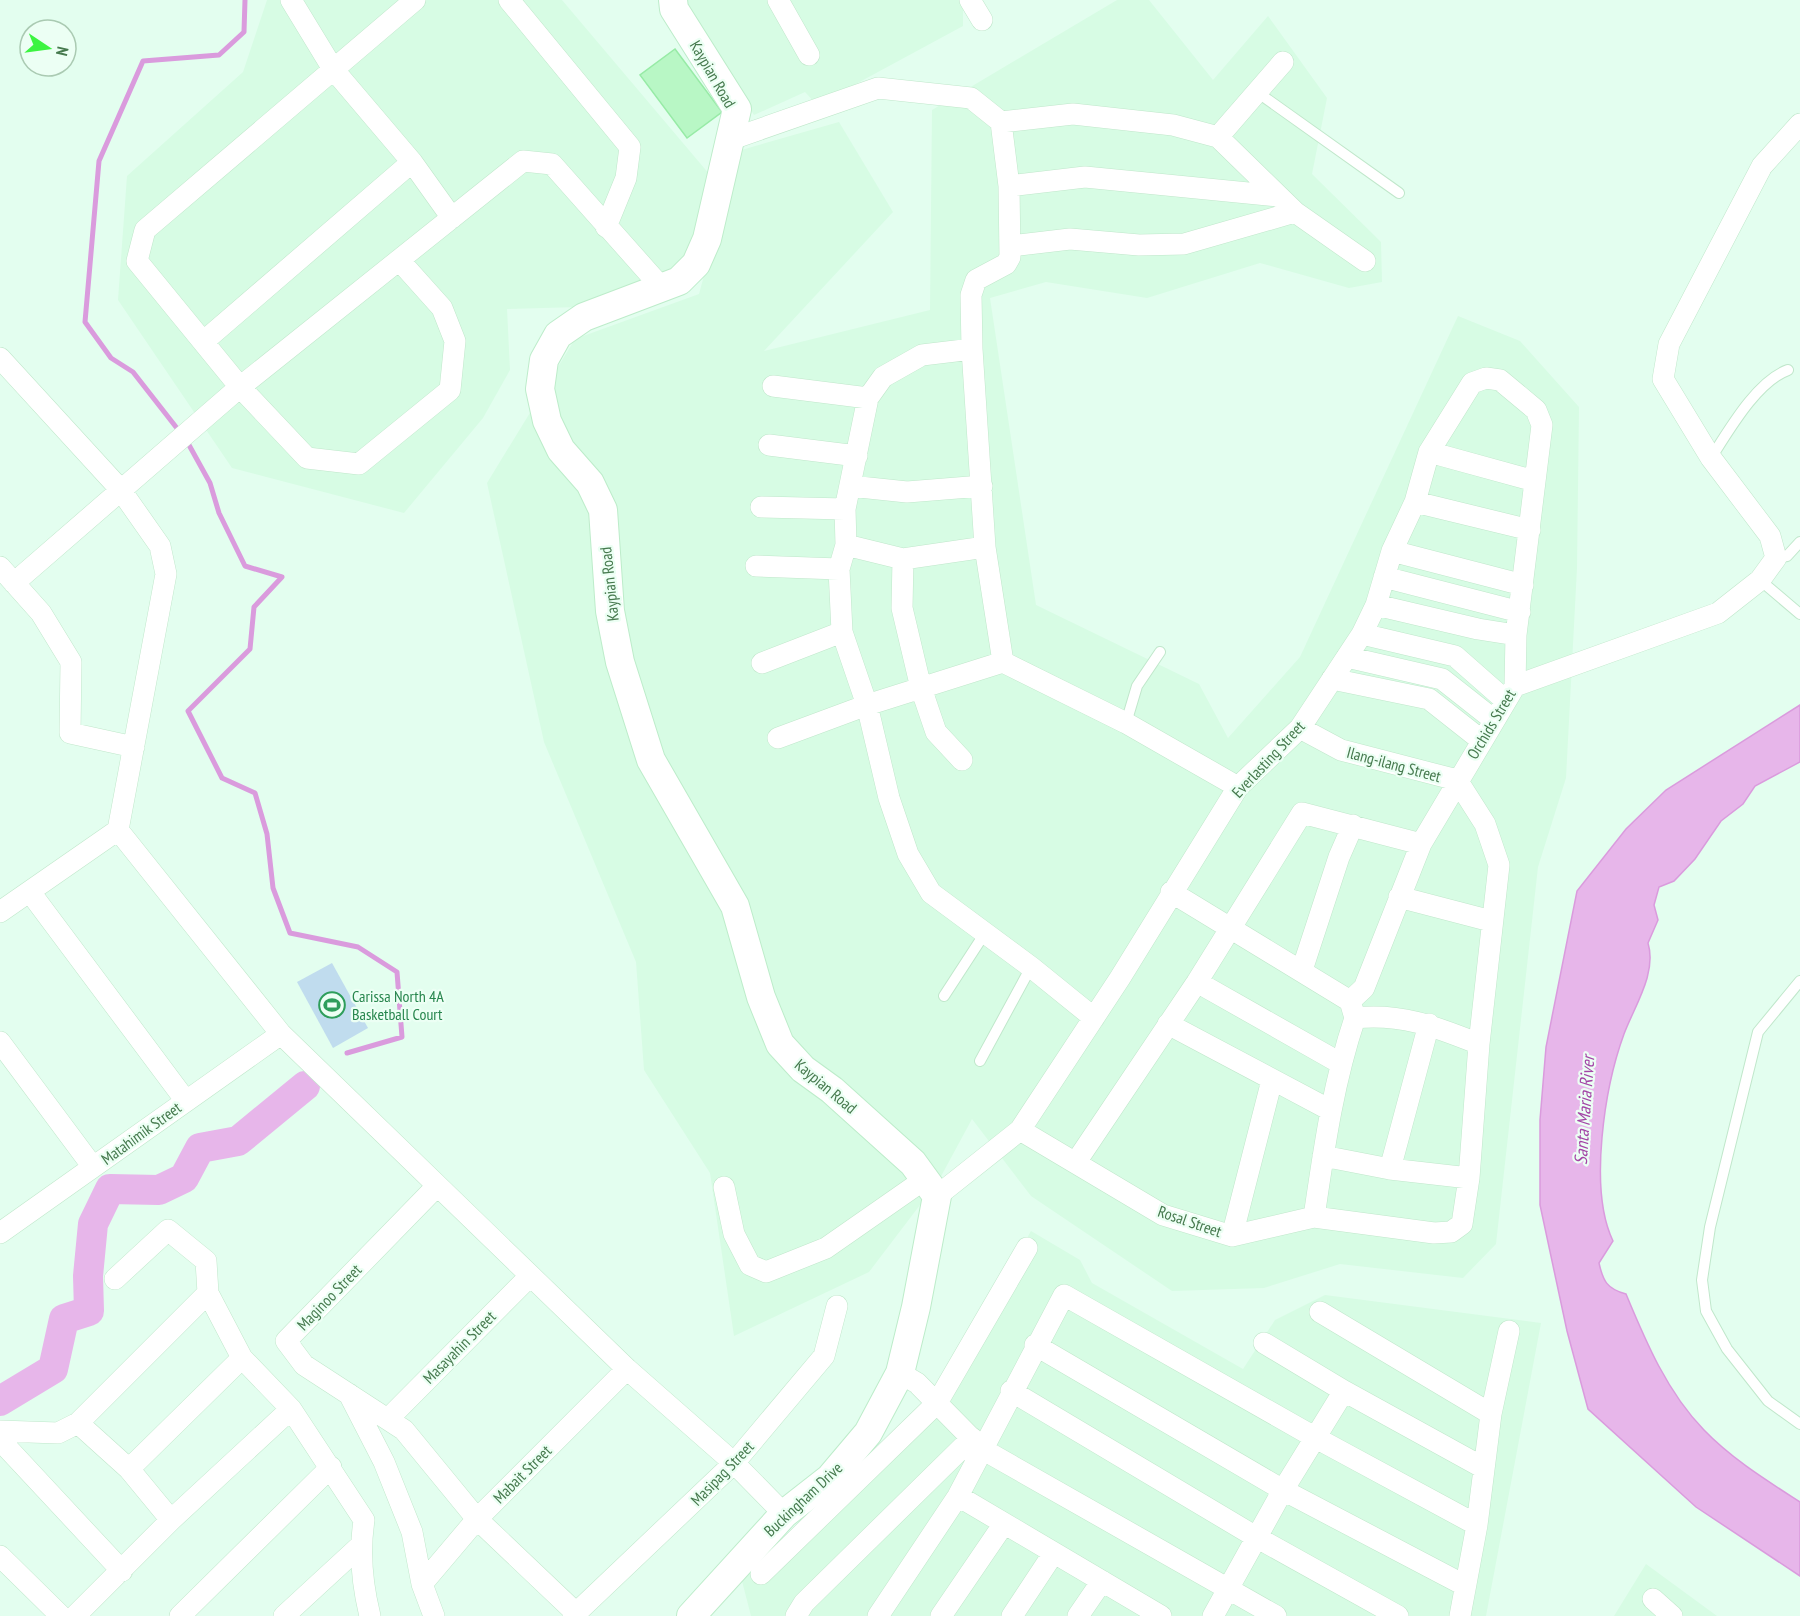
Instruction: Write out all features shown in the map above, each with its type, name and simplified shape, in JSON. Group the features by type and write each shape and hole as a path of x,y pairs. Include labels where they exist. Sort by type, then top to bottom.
{"street":[{"path":"291,0 333,69 412,162 452,218"},
{"path":"399,260 442,308 455,341 450,390 359,464 307,458 240,387 137,261 145,230 415,0"},
{"path":"509,0 630,147 626,178 606,227"},
{"name":"Kaypian Road","path":"673,0 674,9 737,109 707,239 696,264 679,280 584,317 558,335 544,360 540,389 547,421 561,450 590,483 603,510 610,611 620,662 633,710 651,759 735,906 761,996 780,1044 802,1070 832,1089 913,1163 931,1187"},
{"path":"778,0 809,55"},
{"path":"970,0 982,20"},
{"path":"1218,137 1282,62"},
{"path":"729,140 878,88 971,98 1001,122 1009,186 1010,257 1006,264 976,280 972,287 972,349 986,547 1004,662"},
{"path":"1001,122 1073,114 1173,125 1218,137 1294,212 1365,261"},
{"path":"1362,634 1455,656 1510,693 1718,613 1760,580 1776,558 1770,536 1711,458 1663,379 1669,344 1762,166 1800,124"},
{"path":"134,747 70,733 71,662 41,613 7,575 120,489 240,387 524,161 552,164 662,288"},
{"path":"203,342 412,162"},
{"path":"1009,186 1085,177 1278,196"},
{"path":"1011,246 1070,239 1139,245 1184,244 1294,212"},
{"path":"972,349 922,355 884,378 868,398 845,509 846,545 840,569 842,632 867,705 889,798 908,854 931,893 1031,967 1094,1018"},
{"path":"0,912 118,830 166,574 160,546 120,489 3,368"},
{"name":"Everlasting Street","path":"724,1187 734,1234 750,1265 766,1272 826,1248 931,1187 1020,1130 1094,1018 1238,787 1300,728 1362,634 1376,605 1392,551 1415,502 1429,452 1472,383 1486,378"},
{"name":"Orchids Street","path":"1314,1217 1330,1110 1353,1009 1364,988 1421,844 1510,693 1542,425 1536,410 1500,380 1486,378"},
{"path":"773,386 868,398"},
{"path":"769,445 857,456"},
{"path":"1429,452 1535,481"},
{"path":"850,486 907,492 982,486"},
{"path":"1415,502 1530,530"},
{"path":"761,507 845,509"},
{"path":"846,545 903,559 986,547"},
{"path":"1392,551 1524,585"},
{"path":"903,559 902,608 921,688 936,732 962,760"},
{"path":"756,566 840,569"},
{"path":"1384,577 1520,612"},
{"path":"1376,605 1478,629 1516,635"},
{"path":"762,663 842,632"},
{"path":"1347,657 1442,679 1494,720"},
{"path":"778,738 867,705 1004,662 1126,723 1238,787"},
{"path":"1332,679 1429,699 1481,740"},
{"name":"Ilang-ilang Street","path":"1300,728 1341,750 1457,780"},
{"path":"1323,1156 1390,1169 1469,1178 1479,1044 1499,865 1485,824 1457,780"},
{"path":"1076,1162 1197,982 1302,813 1421,844"},
{"path":"1302,970 1353,825"},
{"path":"118,830 281,1034 627,1369 734,1463 784,1515"},
{"path":"30,892 186,1101"},
{"path":"1171,892 1302,970 1353,1009 1429,1024 1479,1044"},
{"path":"1399,897 1491,921"},
{"path":"1197,982 1340,1063"},
{"path":"1168,1024 1330,1110"},
{"path":"1390,1169 1429,1024"},
{"name":"Matahimik Street","path":"0,1233 281,1034"},
{"path":"0,1042 6,1065 93,1167"},
{"path":"1232,1236 1272,1080"},
{"name":"Rosal Street","path":"1020,1130 1163,1215 1232,1236 1314,1217 1434,1233 1450,1232 1462,1224 1469,1178"},
{"name":"Maginoo Street","path":"437,1186 286,1341 304,1365 404,1430 477,1519 575,1615"},
{"name":"Buckingham Drive","path":"691,1616 784,1515 830,1478 868,1432 900,1373 916,1307 931,1187"},
{"path":"115,1279 168,1230 206,1261 208,1293 242,1358 291,1409 331,1467 363,1520 360,1546 364,1593 370,1616"},
{"path":"761,1574 937,1403 1027,1248"},
{"name":"Masayahin Street","path":"388,1419 530,1276"},
{"path":"0,1431 58,1433 78,1423 208,1293"},
{"path":"878,1616 958,1496 977,1444 1011,1391 1064,1296 1316,1438 1477,1525"},
{"name":"Masipag Street","path":"575,1615 734,1463 824,1356 837,1306"},
{"path":"1320,1312 1491,1414"},
{"path":"1460,1616 1477,1525 1482,1467 1491,1414 1509,1331"},
{"path":"1264,1343 1344,1391 1482,1467"},
{"path":"1035,1345 1283,1490 1464,1585"},
{"path":"129,1469 242,1358"},
{"name":"Mabait Street","path":"422,1584 477,1519 627,1369"},
{"path":"900,1373 917,1383 977,1444 1276,1616"},
{"path":"1011,1391 1256,1537 1398,1616"},
{"path":"1212,1616 1230,1588 1283,1490 1344,1391"},
{"path":"349,1394 384,1462 412,1532 422,1584 434,1616"},
{"path":"75,1616 171,1520 291,1409"},
{"path":"78,1423 129,1469 171,1520"},
{"path":"0,1440 122,1571"},
{"path":"796,1616 804,1603 977,1444"},
{"path":"180,1616 331,1467"},
{"path":"958,1496 1003,1525 1102,1581 1152,1614"},
{"path":"942,1616 1003,1525"},
{"path":"284,1616 360,1546"},
{"path":"1012,1616 1053,1554"},
{"path":"0,1556 61,1616"},
{"path":"1078,1616 1102,1581"},
{"path":"1653,1599 1672,1616"}],"lane":[{"path":"1257,93 1399,193"},
{"path":"1711,458 1758,393 1775,375 1788,370"},
{"path":"1776,558 1787,556 1800,542"},
{"path":"1760,580 1800,614"},
{"path":"1126,723 1137,686 1160,652"},
{"path":"944,996 985,933"},
{"path":"980,1061 1031,967"},
{"path":"1800,981 1758,1032 1710,1227 1702,1280 1707,1311 1727,1350 1768,1401 1800,1424"}],"shaded area":[{"path":"267,0 562,0 710,175 692,238 676,273 579,307 507,309 510,370 483,418 404,513 232,468 118,300 127,176 243,72"},
{"path":"686,0 963,0 963,26 817,105 805,92 754,115 687,8"},
{"path":"1117,0 1149,0 1213,80 1268,16 1327,98 1312,174 1381,242 1382,282 1349,288 1260,263 1147,298 1046,282 990,298 1036,605 1199,684 1228,738 1300,657 1458,316 1520,341 1579,407 1577,568 1566,778 1538,867 1496,1244 1463,1278 1340,1264 1264,1288 1172,1291 1031,1196 972,1119 939,1180 869,1272 734,1336 710,1173 644,1070 636,962 544,742 487,483 575,339 699,294 738,151 839,122 893,212 764,351 930,310 932,110"},
{"name":"Carissa North 4A Basketball Court","path":"332,963 368,1028 333,1048 297,982"},
{"path":"1031,1231 1080,1260 1092,1283 1243,1369 1275,1320 1325,1295 1541,1323 1486,1616 751,1616 742,1581 924,1405 957,1360"},
{"path":"1646,1564 1717,1616 1614,1616"}],"water":[{"name":"Santa Maria River","path":"1800,705 1800,762 1755,786 1743,804 1721,821 1695,859 1674,881 1659,887 1654,905 1658,920 1648,943 1650,966 1617,1056 1606,1109 1600,1166 1606,1219 1613,1241 1599,1263 1602,1275 1610,1287 1626,1294 1668,1383 1691,1415 1715,1441 1738,1460 1800,1502 1800,1576 1696,1507 1588,1409 1567,1331 1540,1205 1540,1120 1546,1047 1577,891 1626,829 1666,790"}],"building":[{"path":"675,49 722,112 687,138 640,75"}],"waterway":[{"path":"176,427 133,372 111,358 85,322 99,161 143,61 219,55 244,32 245,0"},
{"path":"189,445 210,483 219,513 245,566 282,577 254,607 250,649 188,711 222,778 255,793 267,834 273,888 290,933 358,947 397,972 402,1037 347,1053"},
{"path":"0,1401 53,1369 64,1319 89,1311 88,1276 93,1224 110,1189 159,1190 184,1178 200,1148 238,1141 305,1086"}],"place":[{"name":"Carissa North 4A Basketball Court","path":"332,1005"}]}
